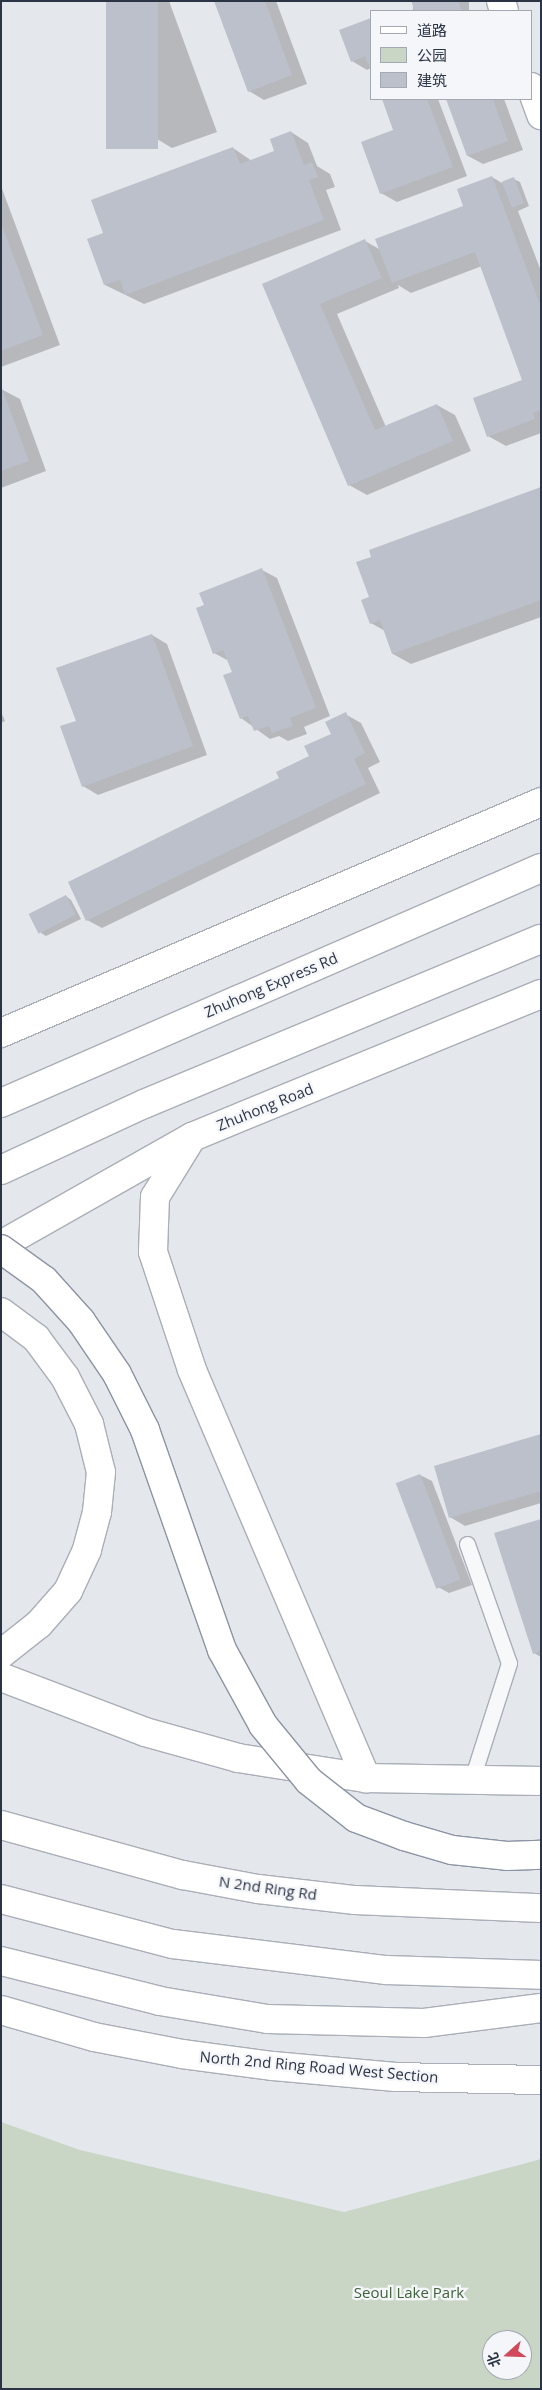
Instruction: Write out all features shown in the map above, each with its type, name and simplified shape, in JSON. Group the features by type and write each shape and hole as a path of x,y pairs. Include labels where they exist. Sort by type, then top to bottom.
{"main road":[{"path":"532,90 541,115"},
{"path":"1,1033 541,802"},
{"name":"Zhuhong Express Rd","path":"1,1102 541,868"},
{"path":"1,1170 144,1104 541,939"},
{"name":"Zhuhong Road","path":"1,1245 192,1137 541,994"},
{"path":"192,1137 155,1197 153,1252 192,1370 366,1778"},
{"path":"1,1249 44,1280 81,1321 117,1374 145,1430 222,1650 264,1725 310,1781 356,1818 404,1836 452,1850 507,1856 541,1855"},
{"path":"1,1312 36,1338 64,1377 89,1424 100,1472 95,1522 87,1550 68,1591 39,1624 1,1654"},
{"path":"1,1677 145,1732 238,1758 366,1778 471,1782 541,1781"},
{"name":"N 2nd Ring Rd","path":"1,1825 183,1875 258,1889 355,1900 541,1908"},
{"path":"1,1899 173,1944 386,1970 541,1975"},
{"path":"1,1961 160,2000 268,2019 424,2023 541,2008"},
{"name":"North 2nd Ring Road West Section","path":"7,2012 94,2037 264,2065 396,2076 541,2080"}],"lane":[{"path":"467,1544 509,1662 471,1782"}],"green space":[{"name":"Seoul Lake Park","path":"1,2122 80,2150 344,2212 541,2159 541,2389 1,2389"}],"building":[{"path":"106,1 158,1 158,149 106,149"},
{"path":"214,1 265,1 292,75 248,92"},
{"path":"411,1 458,1 462,10 415,10"},
{"path":"370,18 370,68 365,56 351,62 339,30"},
{"path":"382,100 427,100 453,167 380,194 361,142 393,130"},
{"path":"446,100 493,100 508,141 467,156"},
{"path":"291,131 304,165 312,162 318,177 309,180 324,220 125,295 120,280 104,285 87,239 103,233 91,200 233,147 240,164 274,151 270,139"},
{"path":"492,176 541,307 541,410 533,413 535,419 487,437 473,398 522,380 475,252 392,283 375,239 463,206 457,189"},
{"path":"514,177 524,203 512,208 502,182"},
{"path":"1,223 43,335 1,351"},
{"path":"365,239 382,278 320,304 375,430 437,404 453,441 348,486 262,284"},
{"path":"1,386 29,461 1,471"},
{"path":"541,487 541,600 392,654 380,620 370,624 361,600 369,597 356,562 371,557 369,550"},
{"path":"262,568 316,708 290,718 293,726 272,733 269,726 254,731 248,716 240,719 223,675 232,672 223,650 213,654 196,608 204,605 199,593"},
{"path":"152,634 193,746 82,787 60,726 76,721 56,668"},
{"path":"346,712 365,753 354,759 366,784 86,921 68,882 279,778 276,772 309,756 304,746 331,734 325,722"},
{"path":"66,895 76,915 39,934 29,914"},
{"path":"541,1434 541,1491 449,1518 434,1466"},
{"path":"420,1474 460,1579 436,1589 396,1483"},
{"path":"541,1519 541,1651 533,1654 494,1533"}]}
